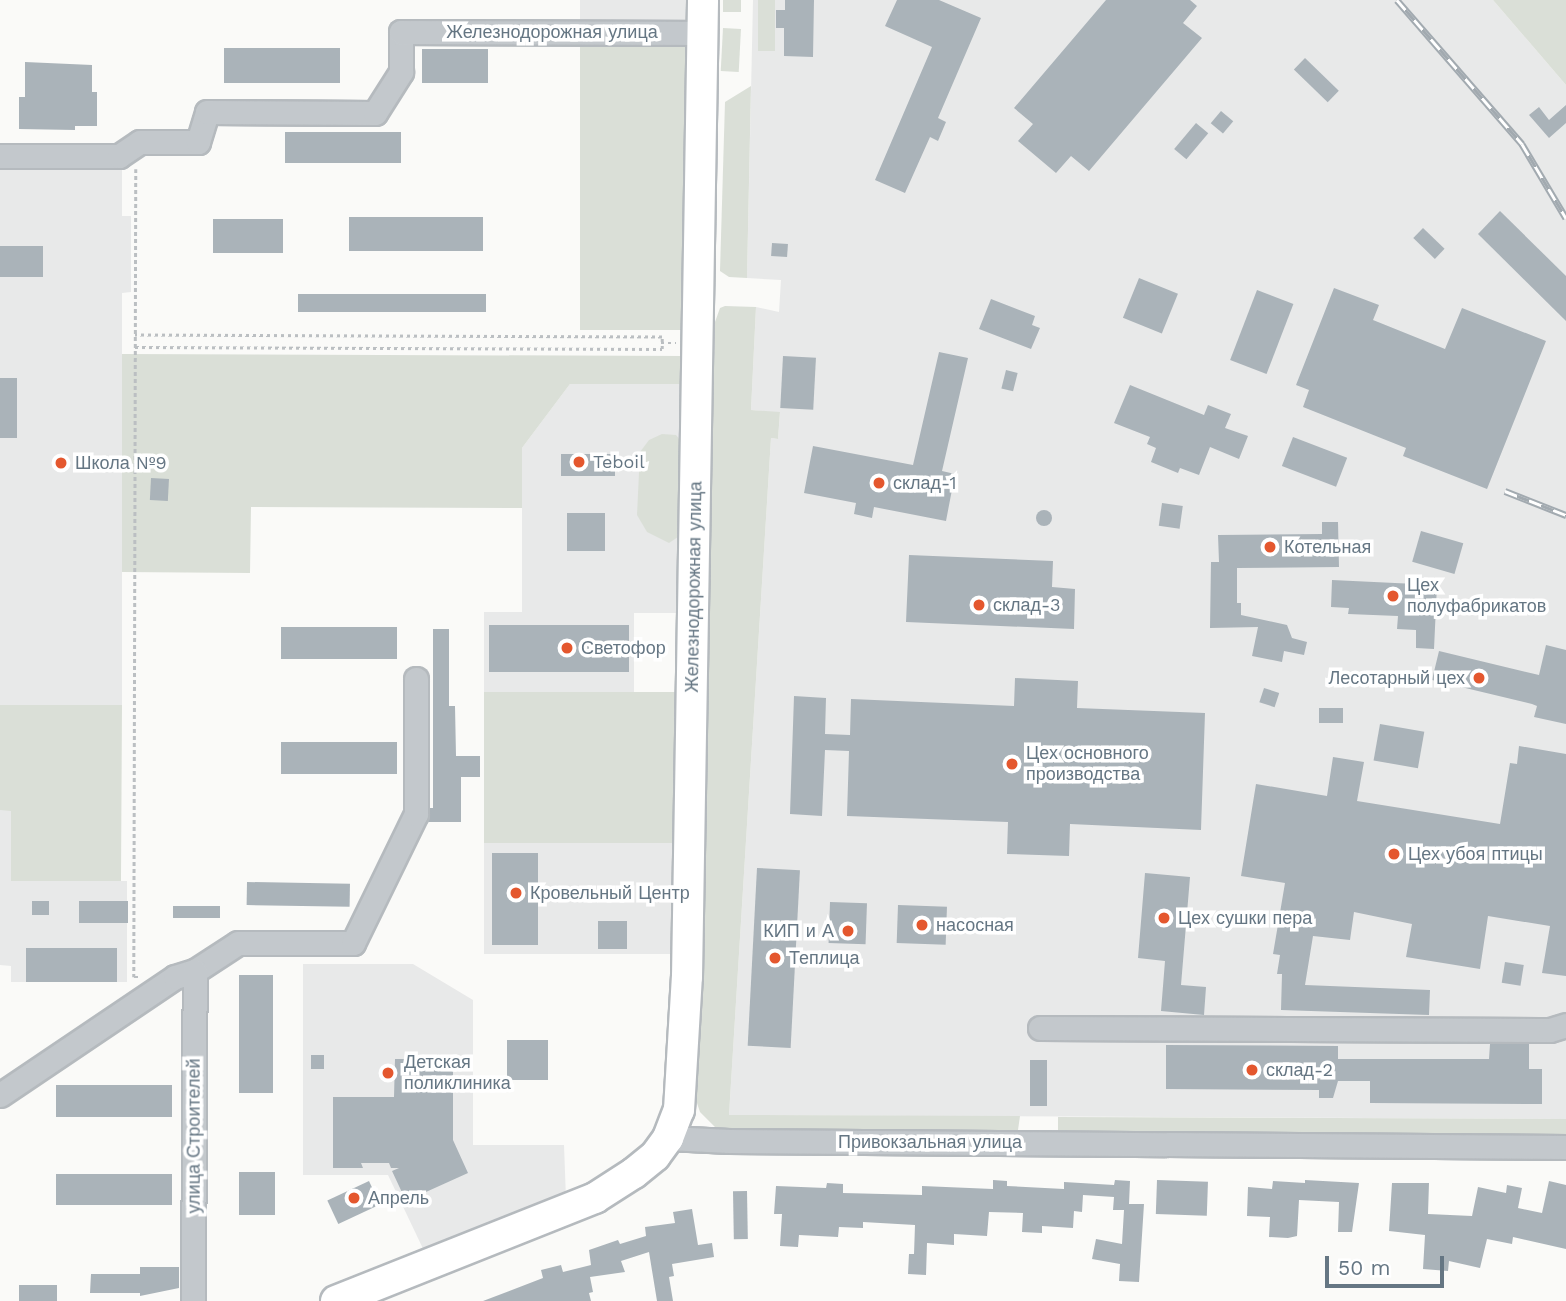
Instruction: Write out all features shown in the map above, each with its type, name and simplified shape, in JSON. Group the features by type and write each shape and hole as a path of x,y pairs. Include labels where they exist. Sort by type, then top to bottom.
{"main road":[{"name":"Железнодорожная улица","path":"668,1138 676,1121 681,1097 687,977 703,0"},
{"path":"336,1301 594,1198 646,1164 668,1138"}],"street":[{"name":"Железнодорожная улица","path":"127,163 140,142 198,142 207,112 375,113 401,72 401,32 703,33"},
{"path":"0,156 127,163"},
{"path":"0,1095 185,974 238,943 353,943 416,814 416,679"},
{"name":"улица Строителей","path":"185,974 193,1301"},
{"path":"1040,1028 1550,1031 1566,1025"},
{"name":"Привокзальная улица","path":"668,1138 729,1141 1566,1147"}],"path":[{"path":"127,163 135,335 134,977 185,974"},
{"path":"135,335 662,337 662,349 135,347"}],"shaded area":[{"path":"580,0 690,0 690,25 580,25"},
{"path":"723,0 741,0 741,12 723,12"},
{"path":"753,0 1493,0 1566,85 1566,1119 729,1115 771,438 778,439 780,413 751,410 756,307 779,312 781,280 747,278"},
{"path":"758,0 775,0 775,51 758,51"},
{"path":"1493,0 1566,0 1566,85"},
{"path":"723,28 741,29 739,72 721,71"},
{"path":"580,41 690,41 690,330 580,330"},
{"path":"751,86 747,278 729,277 720,271 725,102"},
{"name":"Школа №9","path":"0,168 122,168 122,216 131,216 131,292 122,293 122,705 0,705"},
{"path":"756,307 751,410 780,412 778,439 771,438 729,1115 1020,1116 1018,1130 1012,1135 727,1131 715,1127 700,1112 696,1100 715,322 720,308"},
{"path":"122,354 684,356 683,384 570,384 522,448 522,508 251,507 250,573 122,572"},
{"path":"570,384 683,384 680,613 634,613 634,692 484,692 484,612 522,612 522,448"},
{"path":"662,434 676,435 680,440 678,537 669,543 647,532 637,515 640,452 649,440"},
{"path":"484,692 679,692 679,843 484,843"},
{"path":"0,705 122,705 121,881 11,881 11,811 0,810"},
{"path":"0,810 11,810 11,881 127,881 127,982 11,982 11,966 0,965"},
{"path":"484,843 677,843 677,954 484,954"},
{"name":"Детская поликлиника","path":"303,964 413,964 473,1000 473,1145 564,1145 566,1199 426,1255 388,1175 303,1175"},
{"path":"1058,1117 1566,1119 1566,1137 1063,1137 1058,1131"}],"building":[{"path":"785,0 814,0 813,57 784,56 784,28 776,28 776,10 785,10"},
{"path":"897,0 939,0 981,18 938,118 946,122 938,141 930,137 905,193 875,180 932,47 885,26"},
{"path":"1106,0 1190,0 1197,6 1183,23 1202,38 1089,171 1071,156 1056,173 1018,141 1033,124 1014,108"},
{"path":"224,48 340,48 340,83 224,83"},
{"path":"422,49 488,49 488,83 422,83"},
{"path":"1305,58 1339,91 1328,102 1294,70"},
{"path":"25,62 92,65 92,92 97,92 97,126 75,126 75,130 19,129 19,97 25,97"},
{"path":"1566,105 1566,123 1549,138 1529,115 1539,107 1549,120"},
{"path":"1221,111 1233,121 1223,134 1211,123"},
{"path":"1196,123 1208,133 1186,159 1174,149"},
{"path":"285,132 401,132 401,163 285,163"},
{"path":"1500,211 1566,276 1566,321 1478,234"},
{"path":"349,217 483,217 483,251 349,251"},
{"path":"213,219 283,219 283,253 213,253"},
{"path":"1423,228 1445,249 1435,259 1413,238"},
{"path":"772,243 788,244 787,257 771,256"},
{"path":"0,246 43,246 43,277 0,277"},
{"path":"1139,278 1178,294 1162,334 1123,318"},
{"path":"1334,288 1379,305 1373,320 1445,349 1462,308 1546,341 1487,489 1403,456 1406,448 1303,407 1309,390 1296,385"},
{"path":"1257,290 1293,304 1267,374 1230,360"},
{"path":"298,294 486,294 486,312 298,312"},
{"path":"991,299 1035,316 1032,325 1040,328 1031,349 979,329"},
{"name":"склад-1","path":"939,352 968,358 942,471 955,474 946,521 874,507 872,518 854,514 856,503 804,493 813,446 913,465"},
{"path":"783,356 816,358 813,410 780,408"},
{"path":"1006,370 1018,373 1013,391 1001,388"},
{"path":"0,378 17,378 17,438 0,438"},
{"path":"1130,385 1204,415 1208,405 1231,414 1225,428 1248,436 1239,459 1210,447 1199,475 1180,468 1178,473 1151,462 1156,448 1147,444 1150,437 1114,423"},
{"path":"1293,437 1347,458 1336,487 1282,466"},
{"path":"561,454 615,454 615,476 561,476"},
{"path":"151,478 169,479 168,501 150,500"},
{"path":"1162,503 1183,506 1180,529 1159,526"},
{"path":"1044,510 1050,512 1050,524 1044,526 1038,524 1036,518 1038,512"},
{"path":"567,513 605,513 605,551 567,551"},
{"path":"1322,522 1338,522 1339,567 1237,568 1237,603 1241,603 1241,615 1287,625 1292,638 1307,642 1304,655 1284,651 1282,662 1252,656 1258,627 1210,628 1211,562 1219,562 1218,535 1322,534"},
{"path":"1421,531 1463,543 1454,574 1412,562"},
{"name":"склад-3","path":"909,555 1053,561 1052,587 1075,589 1074,629 906,622"},
{"name":"Цех полуфабрикатов","path":"1332,580 1437,585 1434,649 1416,648 1416,630 1397,629 1398,616 1348,614 1349,608 1331,607"},
{"path":"489,625 629,625 629,672 489,672"},
{"path":"281,627 397,627 397,659 281,659"},
{"path":"433,629 449,629 449,706 455,706 456,756 480,756 480,777 461,777 461,822 428,822 430,808 433,808"},
{"path":"1546,645 1566,650 1566,724 1534,717 1537,706 1532,704 1432,680 1439,651 1539,675"},
{"path":"1015,678 1078,681 1077,708 1205,713 1201,830 1070,824 1069,856 1007,854 1008,822 847,816 849,751 825,750 822,816 790,814 794,696 826,698 825,734 850,735 851,699 1014,706"},
{"path":"1264,688 1279,693 1275,707 1259,702"},
{"path":"1319,708 1343,708 1343,723 1319,723"},
{"path":"1380,724 1424,732 1418,768 1374,760"},
{"path":"281,742 397,742 397,774 281,774"},
{"path":"1519,746 1566,754 1566,976 1542,973 1550,926 1488,916 1480,969 1406,957 1412,924 1354,912 1350,940 1313,936 1305,985 1430,990 1429,1015 1281,1010 1282,974 1277,974 1280,955 1273,954 1285,883 1241,876 1256,784 1327,796 1333,757 1364,762 1357,801 1500,824 1510,763 1517,764"},
{"path":"492,853 538,853 538,945 492,945"},
{"name":"Теплица","path":"757,868 800,870 791,1048 748,1046"},
{"name":"Цех сушки пера","path":"1145,873 1190,877 1181,985 1206,987 1204,1015 1161,1011 1165,961 1138,958"},
{"path":"247,882 350,884 350,907 247,905"},
{"path":"32,901 49,901 49,915 32,915"},
{"path":"79,901 128,901 128,923 79,923"},
{"path":"830,902 867,903 866,944 829,943"},
{"name":"насосная","path":"898,905 947,907 946,945 897,943"},
{"path":"173,906 220,906 220,918 173,918"},
{"path":"598,921 627,921 627,949 598,949"},
{"path":"26,948 117,948 117,982 26,982"},
{"path":"1505,962 1524,965 1520,986 1502,983"},
{"path":"239,975 273,975 273,1093 239,1093"},
{"path":"507,1040 548,1040 548,1080 507,1080"},
{"path":"1490,1044 1529,1044 1529,1069 1542,1069 1542,1104 1370,1103 1370,1081 1338,1081 1333,1098 1319,1098 1319,1090 1166,1089 1166,1045 1338,1046 1338,1059 1489,1059"},
{"path":"311,1055 324,1055 324,1069 311,1069"},
{"path":"395,1059 453,1059 453,1140 468,1173 406,1201 392,1171 399,1168 391,1168 389,1163 361,1163 363,1168 333,1168 333,1097 394,1097"},
{"path":"1030,1060 1047,1060 1047,1106 1030,1106"},
{"path":"56,1085 172,1085 172,1117 56,1117"},
{"path":"239,1172 275,1172 275,1215 239,1215"},
{"path":"56,1174 172,1174 172,1205 56,1205"},
{"path":"993,1180 1007,1181 1007,1186 1064,1189 1064,1182 1114,1185 1115,1180 1130,1181 1129,1204 1144,1204 1139,1282 1119,1281 1120,1264 1092,1259 1096,1239 1122,1244 1124,1210 1113,1210 1114,1197 1083,1195 1082,1212 1074,1211 1073,1228 1042,1226 1042,1233 1022,1232 1023,1213 989,1212 987,1236 954,1234 954,1245 927,1243 926,1275 908,1274 909,1254 914,1254 915,1225 863,1222 863,1228 839,1227 838,1237 799,1235 798,1247 780,1246 782,1214 774,1214 776,1186 826,1188 827,1183 843,1184 843,1193 922,1195 922,1186 993,1189"},
{"path":"1157,1180 1208,1182 1207,1216 1156,1214"},
{"path":"1305,1180 1359,1183 1352,1232 1338,1232 1339,1202 1299,1200 1297,1236 1288,1238 1269,1237 1270,1217 1247,1216 1248,1187 1272,1189 1273,1181 1305,1183"},
{"path":"369,1181 380,1205 338,1224 327,1200"},
{"path":"1549,1181 1566,1185 1566,1249 1513,1237 1512,1244 1487,1239 1480,1268 1449,1261 1448,1271 1423,1269 1425,1235 1389,1231 1392,1183 1429,1183 1428,1214 1472,1216 1478,1187 1506,1193 1507,1185 1522,1188 1518,1208 1542,1213"},
{"path":"733,1191 747,1191 748,1239 734,1239"},
{"path":"692,1209 698,1245 712,1243 714,1257 672,1264 674,1276 669,1277 673,1301 657,1301 649,1252 621,1261 625,1272 590,1277 593,1292 589,1293 591,1301 483,1301 543,1278 541,1270 561,1265 563,1272 591,1265 589,1250 618,1240 620,1244 646,1236 645,1227 675,1223 673,1212"},
{"path":"140,1267 179,1267 179,1288 140,1296 140,1293 90,1293 91,1274 140,1274"},
{"path":"19,1285 57,1285 57,1301 19,1301"}],"railway":[{"path":"1397,0 1522,144 1566,218"},
{"path":"1505,491 1566,515"}],"place":[{"name":"Teboil","path":"579,462"},
{"name":"Школа №9","path":"61,463"},
{"name":"склад-1","path":"879,483"},
{"name":"Котельная","path":"1270,547"},
{"name":"Цех полуфабрикатов","path":"1393,596"},
{"name":"склад-3","path":"979,605"},
{"name":"Светофор","path":"567,648"},
{"name":"Лесотарный цех","path":"1479,678"},
{"name":"Цех основного производства","path":"1012,764"},
{"name":"Цех убоя птицы","path":"1394,854"},
{"name":"Кровельный Центр","path":"516,893"},
{"name":"Цех сушки пера","path":"1164,918"},
{"name":"насосная","path":"922,925"},
{"name":"КИП и А","path":"848,931"},
{"name":"Теплица","path":"775,958"},
{"name":"склад-2","path":"1252,1070"},
{"name":"Детская поликлиника","path":"388,1073"},
{"name":"Апрель","path":"354,1198"}]}
